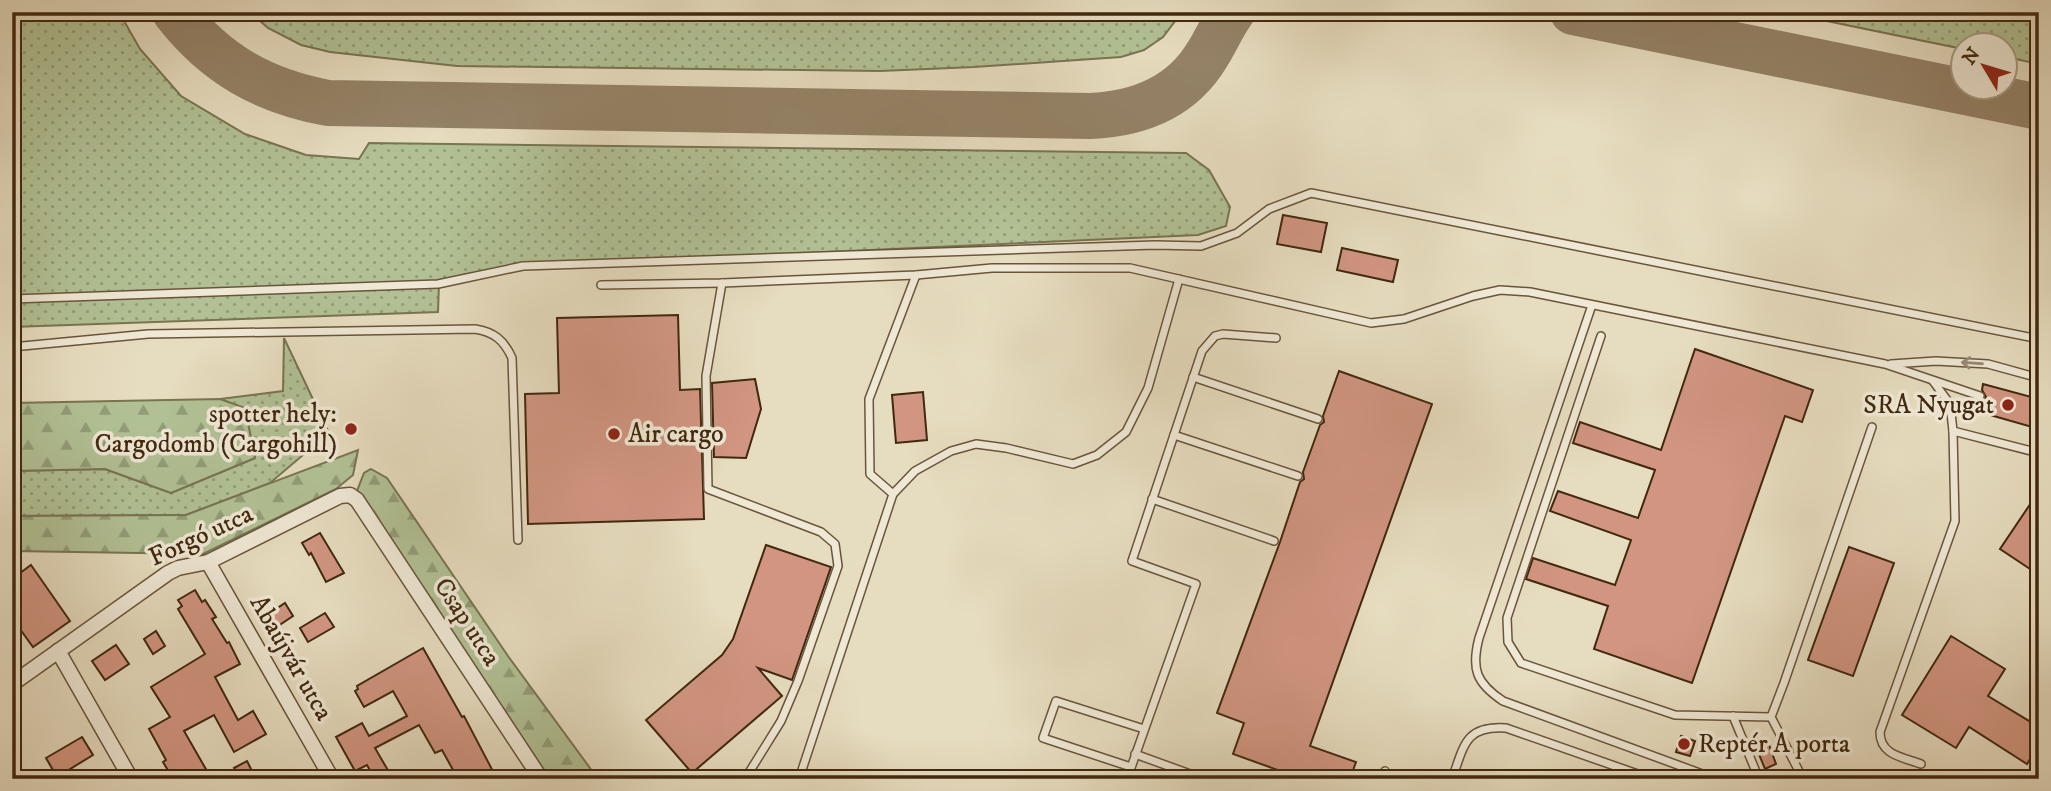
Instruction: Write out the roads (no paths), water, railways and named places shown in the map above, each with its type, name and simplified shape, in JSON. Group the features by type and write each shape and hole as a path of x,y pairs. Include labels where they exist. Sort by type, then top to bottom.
{"street":[{"name":"Forgó utca","path":"12,684 168,573 178,568 208,562 340,496 350,495"},
{"name":"Csap utca","path":"350,495 357,500 541,779"},
{"name":"Abaújvár utca","path":"208,562 332,779"},
{"path":"58,651 131,779"}],"lane":[{"path":"12,299 438,284 523,266 1141,245 1201,246 1237,233 1269,209 1311,193 2039,339"},
{"path":"601,285 916,275 992,268 1130,268 1371,323 1405,319 1473,296 1500,290 1530,292 1885,364 1980,396"},
{"path":"893,494 870,474 869,399 916,275"},
{"path":"799,779 893,494 915,471 951,452 975,444 1006,448 1073,464 1097,455 1126,432 1148,388 1179,279"},
{"path":"722,283 706,376 708,489 821,532 835,544 838,566 798,681 781,721 745,779"},
{"path":"1592,305 1479,638 1475,667 1484,687 1503,701 1716,779"},
{"path":"12,347 148,334 475,329 488,331 507,346 512,358 518,540"},
{"path":"1127,779 1196,584 1132,561 1193,377 1202,351 1215,336 1223,334 1276,338"},
{"path":"1601,336 1507,618 1508,642 1521,663 1675,715 1771,717"},
{"path":"1885,364 1936,361 1988,364 2039,378"},
{"path":"1193,377 1318,419"},
{"path":"1921,764 1884,750 1880,742 1880,732 1955,521 1950,404 1933,380"},
{"path":"1803,779 1771,717 1872,427"},
{"path":"1953,432 2039,453"},
{"path":"1174,435 1298,476"},
{"path":"1152,499 1274,541"},
{"path":"1131,767 1043,738 1051,713 1056,701 1144,729"},
{"path":"1732,716 1759,779"},
{"path":"1452,779 1468,740 1477,731 1490,727 1506,728 1652,779"},
{"path":"1135,754 1204,779"}],"place":[{"name":"SRA Nyugat","path":"2008,405"},
{"name":"spotter hely: Cargodomb (Cargohill)","path":"351,429"},
{"name":"Air cargo","path":"614,434"},
{"name":"Reptér A porta","path":"1684,744"}]}
